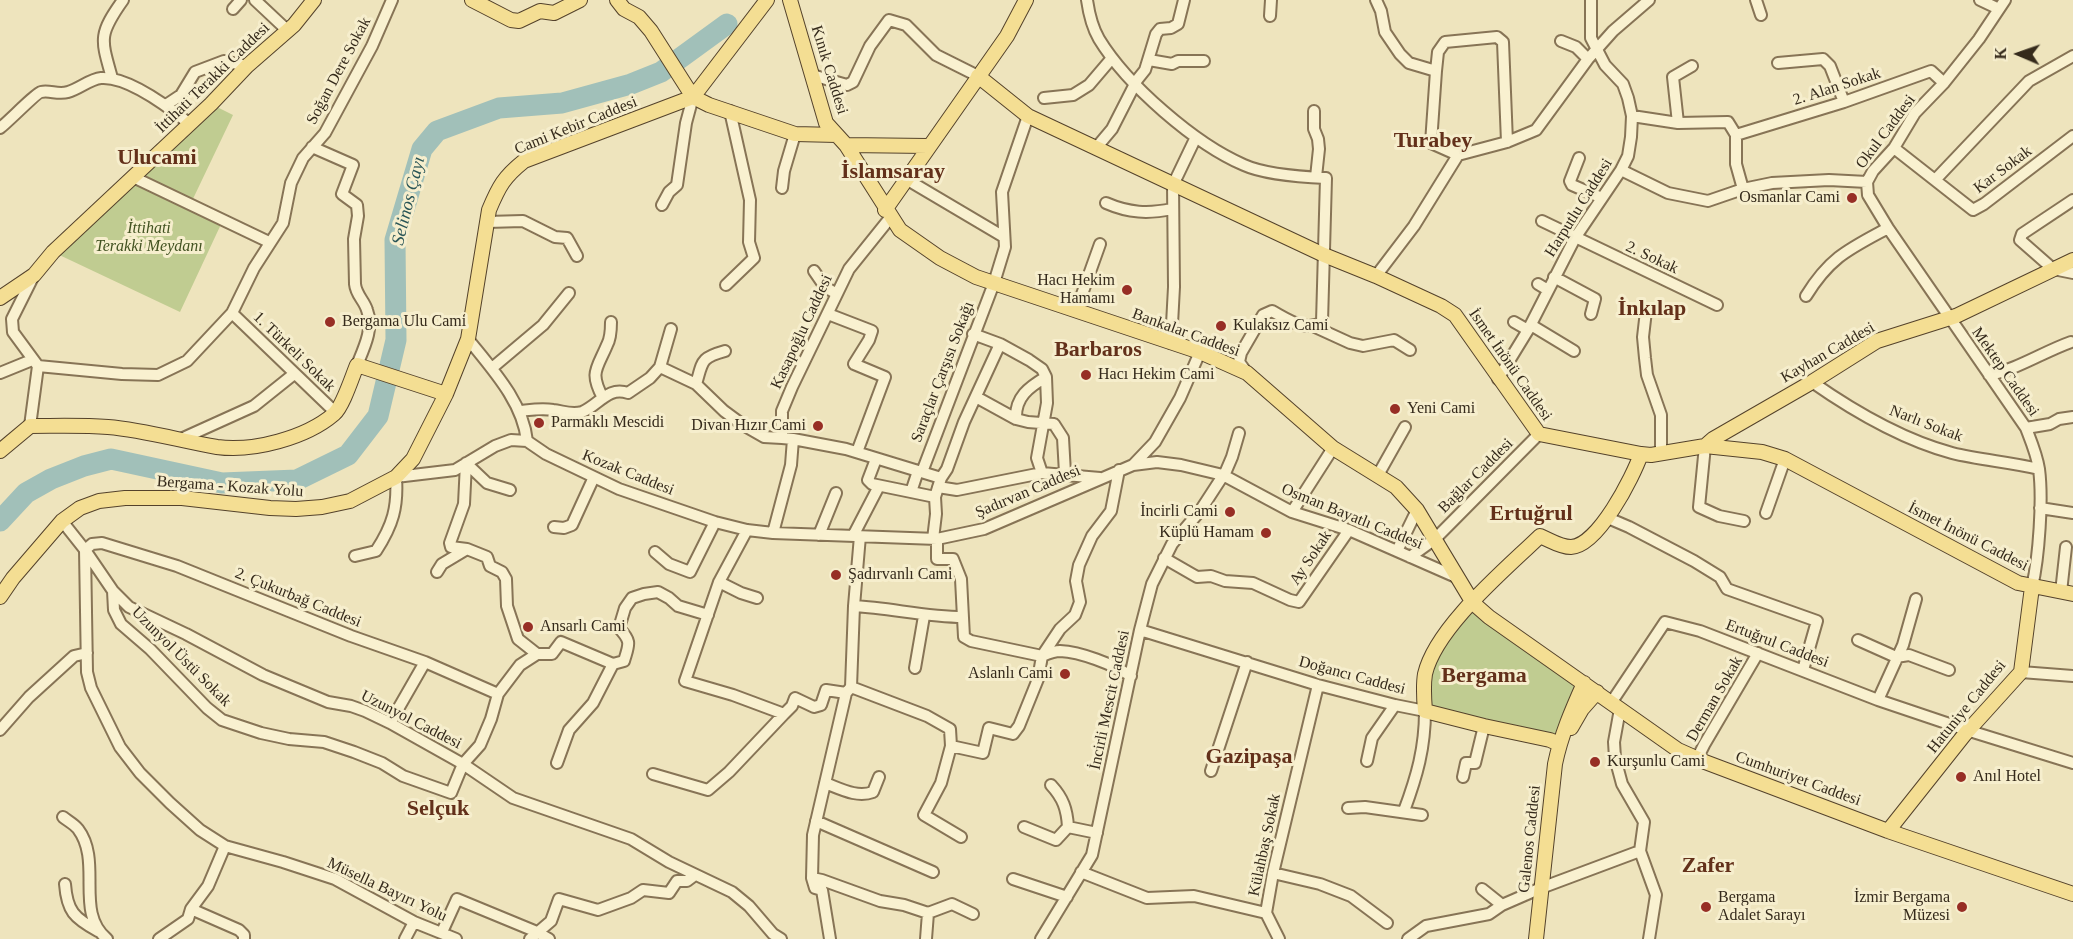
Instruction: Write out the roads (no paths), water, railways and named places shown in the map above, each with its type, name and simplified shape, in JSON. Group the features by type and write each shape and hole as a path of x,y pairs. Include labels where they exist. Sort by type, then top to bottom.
{"main road":[{"name":"İttihati Terakki Caddesi","path":"0,298 34,275 53,252 190,124 247,66 288,31 314,0"},
{"path":"472,0 511,20 519,21 540,11 554,13 580,0"},
{"path":"618,0 624,9 639,17 654,35 690,92 709,105 795,134 928,146"},
{"path":"690,92 767,0"},
{"name":"Kınık Caddesi","path":"790,0 826,123 842,140 888,214"},
{"path":"888,214 906,179 1007,36 1026,0"},
{"name":"İsmet İnönü Caddesi","path":"978,76 1028,116 1324,255 1376,276 1455,315 1539,435 1641,454 1705,446 1762,452 1785,459 2018,584 2067,593"},
{"name":"Cami Kebir Caddesi","path":"446,394 468,339 487,222 497,190 508,174 524,161 690,92"},
{"name":"Bankalar Caddesi","path":"888,214 900,230 940,258 976,277 1200,352 1247,373 1334,448 1396,488 1417,510 1456,577"},
{"name":"Kayhan Caddesi","path":"1705,446 1713,439 1812,382 1877,341 1950,319 2073,260"},
{"path":"0,451 30,426 109,427 219,447 251,446 275,442 300,435 336,413 362,366 446,394"},
{"name":"Bergama - Kozak Yolu","path":"0,597 13,578 62,521 80,508 99,501 125,498 182,498 296,509 322,507 350,501 396,477 413,459 446,394"},
{"path":"1425,711 1425,676 1428,664 1448,627 1540,536 1561,546 1573,547 1582,542 1608,518 1641,454"},
{"name":"Cumhuriyet Caddesi","path":"1456,577 1473,603 1489,617 1678,750 1888,831 2073,894"},
{"name":"Hatuniye Caddesi","path":"1888,831 1968,731 2021,672 2032,587"},
{"name":"Galenos Caddesi","path":"1536,939 1555,764 1559,744 1570,713 1584,683"},
{"name":"Galenos Caddesi","path":"1559,744 1597,692"},
{"name":"Doğancı Caddesi","path":"1425,711 1559,744"}],"street":[{"path":"112,78 105,52 103,31 123,0"},
{"path":"233,9 241,0"},
{"path":"255,0 288,31"},
{"name":"Soğan Dere Sokak","path":"35,363 122,374 158,375 187,361 232,313 269,242 283,223 291,183 303,158 326,133 372,46 392,0"},
{"path":"1087,0 1090,20 1098,38 1112,58 1134,85 1196,137 1245,166 1272,172 1326,178 1322,322 1315,327"},
{"path":"1096,148 1112,129 1149,60 1156,34 1160,29 1171,28 1178,24 1184,0"},
{"path":"1270,16 1271,0"},
{"path":"1376,0 1381,11 1385,32 1400,54 1409,63 1436,71"},
{"path":"1591,0 1591,38 1597,49"},
{"path":"1507,142 1503,42 1497,38 1445,42 1438,52 1431,143 1458,155 1507,142 1536,130 1588,59 1613,31 1649,0"},
{"path":"1756,0 1761,15"},
{"path":"1980,0 2002,4"},
{"name":"Okul Caddesi","path":"1950,319 1868,195 1867,182 1873,171 1894,148 1916,113 1979,39 2002,4"},
{"path":"812,75 847,85 853,82 870,46 889,20 906,25 936,55 978,76"},
{"path":"1561,41 1576,47 1588,59"},
{"name":"Harputlu Caddesi","path":"1498,379 1529,328 1575,238 1621,170 1630,147 1632,116 1628,98 1623,84 1605,65 1597,49"},
{"path":"1935,180 2029,81 2073,56"},
{"path":"1044,98 1073,95 1089,86 1112,58"},
{"path":"1778,63 1823,59 1830,66 1844,102"},
{"path":"1149,60 1172,64 1178,61 1204,61"},
{"path":"166,105 181,95 195,72 224,61 247,66"},
{"path":"1678,123 1673,77 1692,66"},
{"name":"2. Alan Sokak","path":"1736,135 1844,102 1931,71 1944,82"},
{"path":"0,128 38,92 49,91 59,94 69,92 99,78 112,78 150,94 190,124"},
{"path":"662,205 669,192 677,185 690,92"},
{"path":"726,285 754,258 749,242 750,200 730,111"},
{"path":"1314,111 1314,129 1319,149 1316,177"},
{"name":"Saraçlar Çarşısı Sokağı","path":"910,492 920,472 994,283 1005,247 1002,192 1028,116"},
{"path":"1632,116 1678,123 1728,122 1736,135 1736,164 1743,189"},
{"path":"782,188 786,159 795,134"},
{"name":"Kar Sokak","path":"1894,148 1973,210 2073,136"},
{"path":"1171,343 1174,287 1173,185 1196,137"},
{"path":"312,147 353,165 342,194 357,205 358,216 354,239 355,284 356,292 367,309 370,324 362,366"},
{"path":"1376,276 1414,226 1458,155"},
{"path":"1579,158 1570,181 1572,185 1602,198"},
{"path":"1621,170 1668,193 1708,201 1743,189 1783,182 1829,180 1867,182"},
{"path":"133,177 269,242"},
{"path":"906,179 1004,237"},
{"path":"2073,200 2022,234 2020,240 2054,269 2073,273"},
{"path":"1106,203 1124,211 1138,213 1172,209"},
{"name":"Kasapoğlu Caddesi","path":"773,533 791,465 782,411 849,269 888,214"},
{"path":"487,222 523,221 555,237 567,238 577,256"},
{"name":"2. Sokak","path":"1542,221 1717,305"},
{"path":"1806,296 1816,280 1838,256 1888,228"},
{"path":"1076,311 1100,244"},
{"path":"814,270 825,287 837,294"},
{"path":"30,426 35,363 13,332 12,319 34,275"},
{"path":"1554,277 1596,299 1591,314"},
{"path":"1538,284 1548,290"},
{"path":"492,368 543,325 569,293"},
{"path":"1247,373 1239,362 1241,353 1263,315 1272,311 1308,327 1315,327 1363,346 1394,340 1410,350"},
{"path":"1646,311 1643,337 1645,358 1647,375 1661,415 1661,453"},
{"name":"1. Türkeli Sokak","path":"232,313 336,413"},
{"path":"828,314 872,331 854,364 885,377 857,453"},
{"name":"Mektep Caddesi","path":"1950,319 2026,428 2034,446 2039,469 2040,508 2032,587"},
{"path":"603,398 595,380 595,369 608,344 611,322"},
{"path":"1514,322 1574,351"},
{"path":"519,411 554,410 574,413 582,411 611,391 621,390 628,393 660,367 671,329"},
{"path":"973,334 1000,344 1042,369 1046,377 1047,403 1037,458 1042,472"},
{"path":"354,556 376,551 384,540 391,526 398,500 396,477 455,470 495,446 511,440 527,441 519,411 492,368 468,339"},
{"path":"1989,375 2072,342"},
{"path":"1000,344 938,487 935,539 937,559 953,559 957,566 962,588 964,637 971,641 1042,656 1058,651 1077,655 1116,667 1131,676"},
{"path":"696,384 703,362 708,356 725,351"},
{"path":"1133,465 1155,442 1180,398 1200,352"},
{"path":"0,373 35,363"},
{"path":"660,367 696,384 724,411 764,437 788,439 857,453 920,472 938,487"},
{"path":"181,439 254,406 294,374"},
{"path":"1016,419 1018,402 1027,389 1046,377"},
{"name":"Narlı Sokak","path":"1812,382 1860,413 1904,435 1951,453 2039,469"},
{"path":"976,397 1016,419 1054,424 1063,438 1065,473"},
{"path":"2026,428 2050,424 2059,418 2073,417"},
{"path":"1378,475 1405,427"},
{"name":"İncirli Mescit Caddesi","path":"1041,939 1092,855 1152,584 1172,544 1200,512 1223,475 1232,458 1239,433"},
{"name":"Bağlar Caddesi","path":"1410,557 1435,538 1539,435"},
{"name":"Kozak Caddesi","path":"527,441 546,454 619,489 715,522 747,530 773,533 856,536"},
{"path":"1705,446 1699,507 1719,516 1744,521"},
{"path":"1292,512 1334,448"},
{"path":"876,459 868,480 872,484 910,492 938,487 957,490 1042,472 1100,478"},
{"path":"1766,513 1785,459"},
{"name":"Osman Bayatlı Caddesi","path":"1133,465 1157,462 1223,475 1292,512 1349,530 1456,577"},
{"path":"466,463 487,483 510,490"},
{"path":"466,463 464,504 450,543 451,547 467,549 487,556 490,566 502,572 506,579 507,606 518,639 537,654"},
{"name":"Şadırvan Caddesi","path":"856,536 935,539 984,529 1133,465"},
{"path":"951,746 983,753 989,728 1013,734 1019,726 1038,679 1042,656 1060,629 1075,615 1080,602 1076,580 1079,565 1092,536 1111,511 1119,470"},
{"path":"554,527 564,528 572,525 594,477"},
{"path":"830,939 822,890 815,888 813,878 813,835 849,690 856,536 879,486"},
{"path":"819,535 836,493"},
{"path":"2040,508 2073,513"},
{"path":"1397,551 1417,510"},
{"path":"1608,518 1673,549 1720,577 1727,589 1817,621 1803,670"},
{"name":"Uzunyol Caddesi","path":"62,521 113,591 129,607 263,675 328,702 365,711 390,723 463,764 513,798 631,839 695,875 713,881 732,892 749,906 773,934 781,939"},
{"path":"655,552 669,564 690,572 715,522"},
{"path":"747,530 719,582 685,681 733,695 784,714"},
{"name":"Ay Sokak","path":"1164,558 1197,577 1211,576 1225,581 1253,583 1299,602 1349,530"},
{"name":"2. Çukurbağ Caddesi","path":"85,550 92,544 102,543 177,566 351,636 425,662 498,694"},
{"path":"2066,547 2067,593"},
{"path":"437,572 442,564 467,549"},
{"name":"Müsella Bayırı Yolu","path":"85,550 87,672 91,688 120,747 140,773 200,830 225,846 335,879 414,922 456,939"},
{"path":"719,582 741,593 757,597"},
{"name":"Uzunyol Üstü Sokak","path":"113,591 114,609 121,624 150,649 207,708 222,720 261,733 289,739 324,742 382,763 403,776 451,793 463,764"},
{"path":"463,764 480,745 498,694 520,665 537,654 552,654 561,642 613,664 624,661 629,645 628,638 619,628 626,608 632,598 658,592 678,606 708,615"},
{"path":"1878,700 1903,645 1916,599"},
{"path":"854,606 874,607 924,616 963,617"},
{"path":"915,668 924,616"},
{"name":"Ertuğrul Caddesi","path":"1615,706 1665,622 1700,631 1878,700 1968,731 2073,763"},
{"name":"Doğancı Caddesi","path":"1140,630 1318,685 1425,711"},
{"path":"1858,640 1896,657 1909,655 1948,670"},
{"path":"0,730 29,697 74,656 87,652"},
{"name":"Derman Sokak","path":"1697,759 1758,653"},
{"path":"390,723 425,662"},
{"path":"1211,771 1247,662"},
{"path":"557,763 569,730 593,703 613,664"},
{"path":"2021,672 2073,676"},
{"name":"Külahbaş Sokak","path":"1279,939 1266,913 1273,873 1318,685"},
{"path":"652,774 708,790 735,766 792,706 795,698 814,707 821,705 826,690 849,690 927,716 950,729 951,746 941,783 924,815 961,837"},
{"path":"1367,761 1372,738 1395,705"},
{"path":"1615,706 1615,758 1622,784 1644,822 1640,851 1656,895 1649,939"},
{"path":"1404,811 1419,769 1425,738 1425,711"},
{"path":"1463,777 1466,763 1475,763 1484,726"},
{"path":"825,783 857,795 866,795 873,792 879,777"},
{"path":"1024,827 1056,840 1068,827 1066,807 1051,785"},
{"path":"1348,808 1365,807 1422,815"},
{"path":"63,817 78,828 89,852 91,911 98,931"},
{"path":"816,821 933,872"},
{"path":"1068,827 1097,833"},
{"path":"159,939 188,919 191,909 208,886 225,846"},
{"path":"1408,939 1426,926 1489,914 1502,905 1541,888 1640,851"},
{"path":"1081,872 1148,898 1194,896 1266,913"},
{"path":"1273,873 1320,884 1351,896 1387,923"},
{"path":"534,935 550,921 559,899 598,910 631,898 644,890 669,893 677,881 687,881 695,875"},
{"path":"813,878 880,901 904,905 928,913 952,903 973,914"},
{"path":"1013,879 1067,897"},
{"path":"66,884 67,902 71,911 107,939"},
{"path":"1482,889 1502,905"},
{"path":"442,932 457,899 534,935 549,939"},
{"path":"191,909 239,930 244,939"},
{"path":"926,939 928,913"},
{"path":"405,939 414,922"}],"waterway":[{"name":"Selinos Çayı","path":"0,521 26,493 51,479 84,466 111,459 222,483 297,480 348,455 378,416 396,340 395,240 422,149 437,131 499,108 562,103 631,84 661,72 727,24"}],"place":[{"name":"Osmanlar Cami","path":"1852,198"},
{"name":"Hacı Hekim Hamamı","path":"1127,290"},
{"name":"Bergama Ulu Cami","path":"330,322"},
{"name":"Kulaksız Cami","path":"1221,326"},
{"name":"Hacı Hekim Cami","path":"1086,375"},
{"name":"Yeni Cami","path":"1395,409"},
{"name":"Parmaklı Mescidi","path":"539,423"},
{"name":"Divan Hızır Cami","path":"818,426"},
{"name":"İncirli Cami","path":"1230,512"},
{"name":"Küplü Hamam","path":"1266,533"},
{"name":"Şadırvanlı Cami","path":"836,575"},
{"name":"Ansarlı Cami","path":"528,627"},
{"name":"Aslanlı Cami","path":"1065,674"},
{"name":"Kurşunlu Cami","path":"1595,762"},
{"name":"Anıl Hotel","path":"1961,777"},
{"name":"Bergama Adalet Sarayı","path":"1706,907"},
{"name":"İzmir Bergama Müzesi","path":"1962,907"}],"district":[{"name":"Turabey","path":"1433,141"},
{"name":"Ulucami","path":"157,158"},
{"name":"İslamsaray","path":"893,172"},
{"name":"İnkılap","path":"1652,309"},
{"name":"Barbaros","path":"1098,350"},
{"name":"Ertuğrul","path":"1531,514"},
{"name":"Bergama","path":"1484,676"},
{"name":"Gazipaşa","path":"1249,757"},
{"name":"Selçuk","path":"438,809"},
{"name":"Zafer","path":"1708,866"}],"park label":[{"name":"İttihati Terakki Meydanı","path":"149,238"}]}
